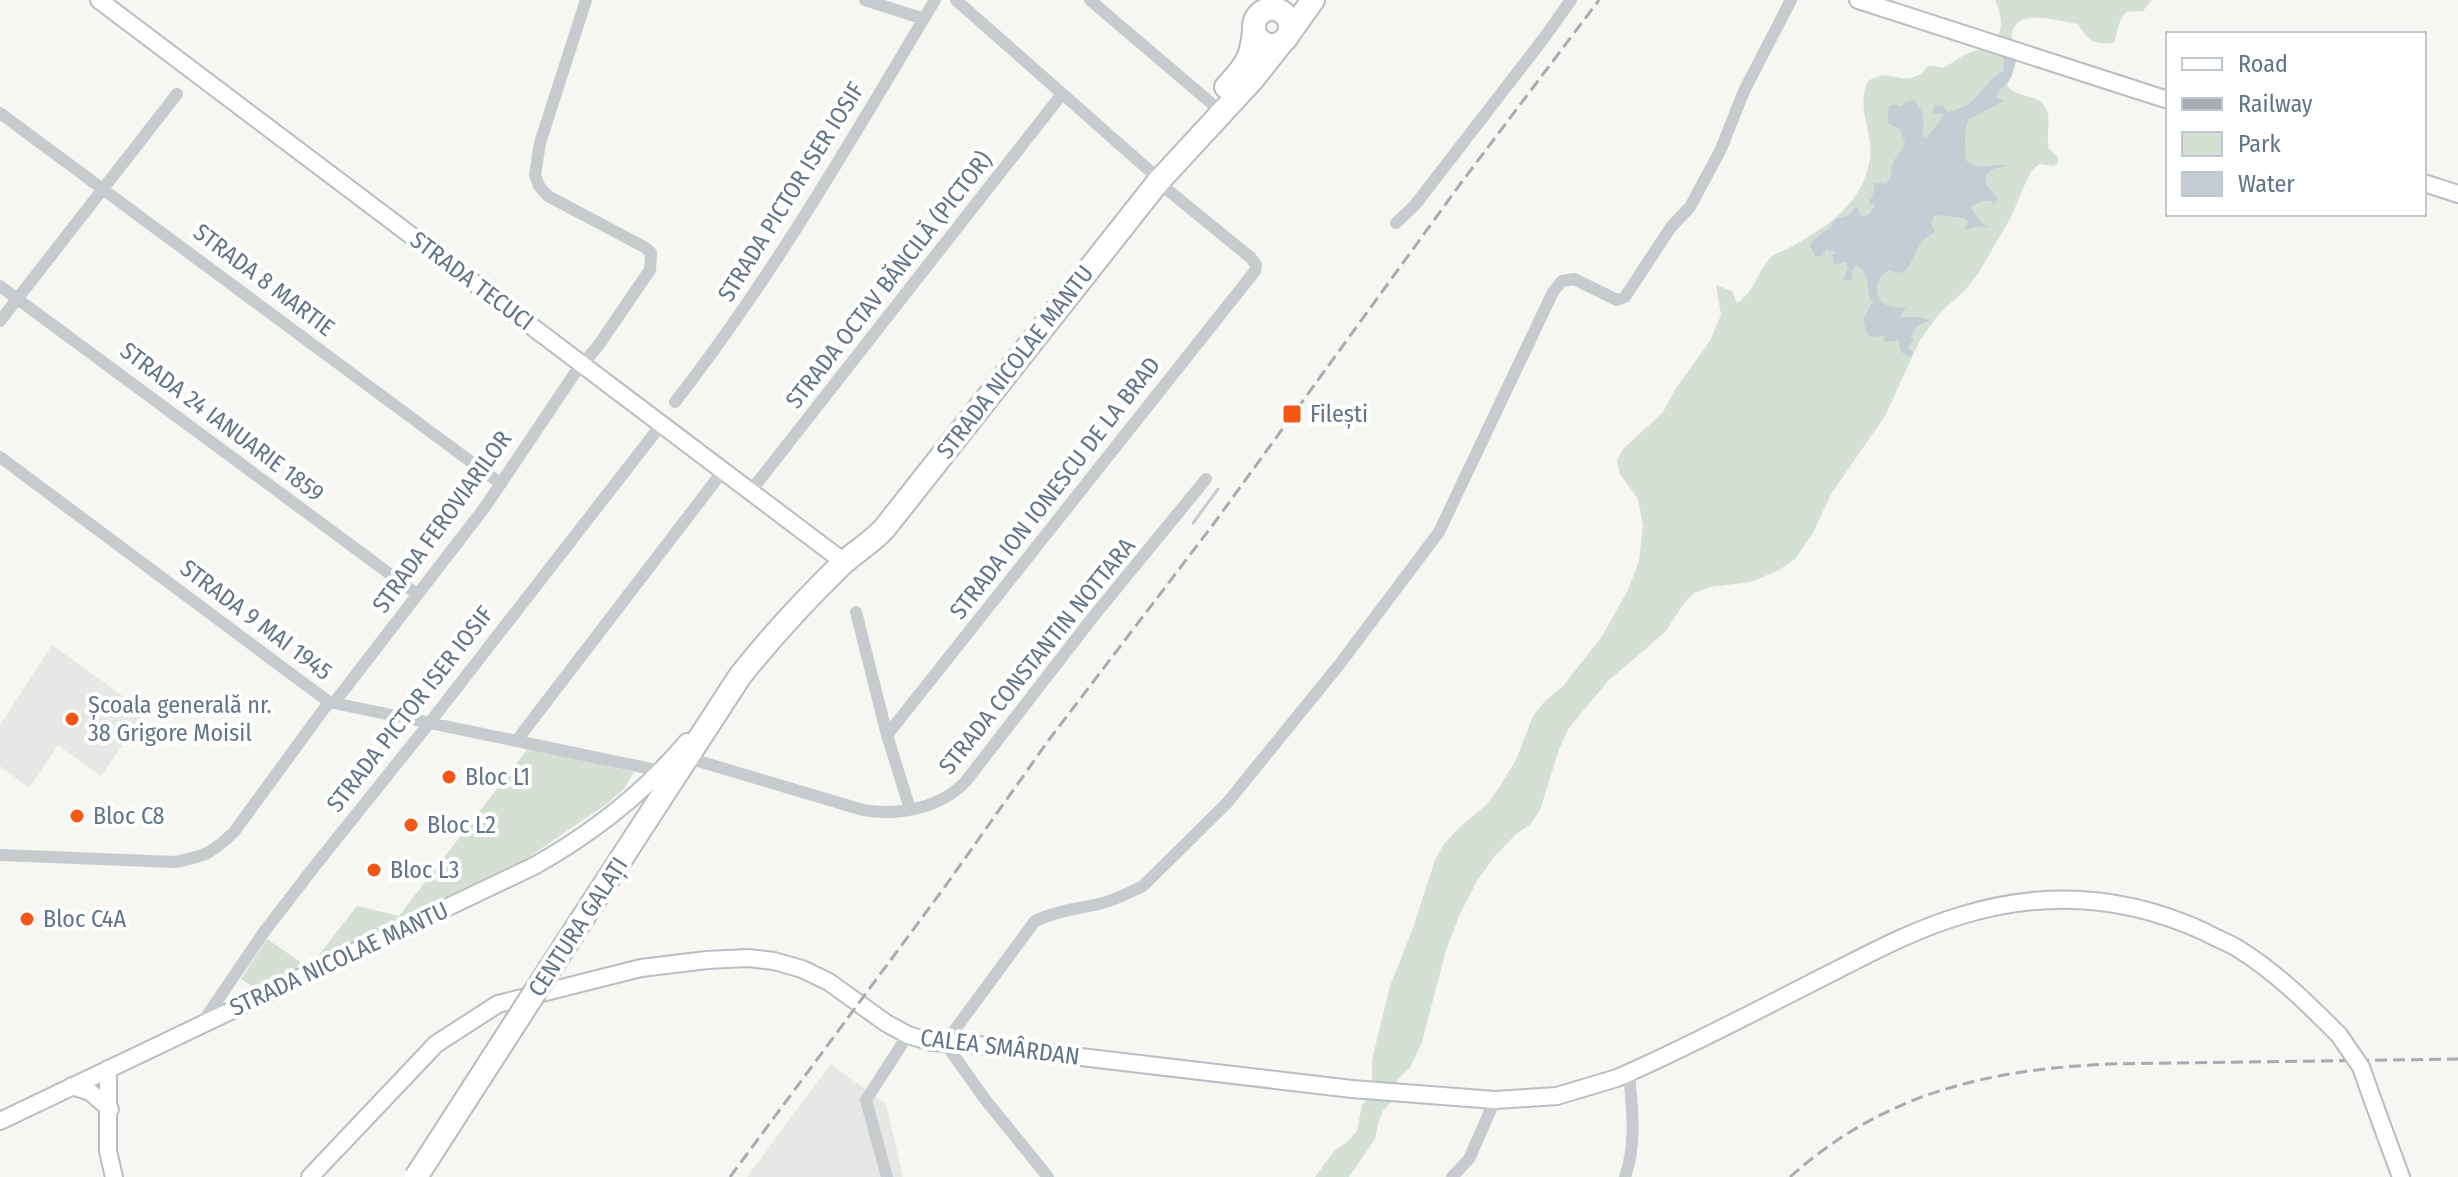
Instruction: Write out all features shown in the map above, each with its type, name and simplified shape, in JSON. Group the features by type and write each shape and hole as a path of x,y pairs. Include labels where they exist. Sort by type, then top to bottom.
{"highway":[{"path":"1249,0 1264,14 1287,17 1286,38 1278,44 1266,44 1256,36 1264,14"},
{"path":"1264,14 1292,8 1310,0"},
{"path":"1154,176 1253,79 1286,38 1310,0"},
{"path":"740,676 781,626 844,562 890,498 1211,103 1242,70 1250,57 1264,14"},
{"name":"CENTURA GALAȚI","path":"416,1177 740,676"}],"main road":[{"name":"STRADA TECUCI","path":"99,0 844,562"},
{"path":"1858,0 2166,99"},
{"path":"2426,184 2458,194"},
{"name":"STRADA NICOLAE MANTU","path":"0,1121 568,847 605,821 661,771 740,676"},
{"name":"CALEA SMÂRDAN","path":"310,1177 436,1044 498,1004 641,968 748,958 789,965 829,982 908,1035 945,1043 1352,1089 1495,1100 1557,1096 1629,1073 1885,946 1960,915 2041,901 2097,901 2172,917 2236,947 2290,986 2339,1035 2361,1067 2401,1177"},
{"path":"110,1109 125,1073 143,1052"},
{"path":"108,1069 108,1151 114,1177"},
{"path":"72,1086 90,1092 110,1109"}],"street":[{"name":"STRADA FEROVIARILOR","path":"0,855 175,862 203,857 218,847 234,832 501,484 650,270 651,253 646,248 548,196 535,175 540,143 586,0"},
{"path":"865,0 924,19"},
{"name":"STRADA PICTOR ISER IOSIF","path":"675,402 785,249 935,0"},
{"path":"956,0 1154,176"},
{"path":"1090,0 1211,103"},
{"path":"1396,223 1415,205 1571,0"},
{"path":"1048,1177 984,1098 945,1043 1035,921 1050,913 1102,903 1143,886 1227,803 1339,665 1439,532 1553,292 1562,281 1574,279 1617,300 1625,297 1671,227 1690,207 1721,149 1744,91 1791,0"},
{"path":"0,321 177,94"},
{"name":"STRADA OCTAV BĂNCILĂ (PICTOR)","path":"750,492 1062,94"},
{"name":"STRADA 8 MARTIE","path":"0,113 501,484"},
{"name":"STRADA ION IONESCU DE LA BRAD","path":"887,735 1256,268 1251,258 1154,176"},
{"name":"STRADA 24 IANUARIE 1859","path":"0,286 417,594"},
{"name":"STRADA PICTOR ISER IOSIF","path":"200,1026 297,889 661,425"},
{"name":"STRADA 9 MAI 1945","path":"0,457 331,702 661,771"},
{"path":"517,740 723,471"},
{"name":"STRADA CONSTANTIN NOTTARA","path":"688,758 876,812 910,809 941,801 954,794 1206,479"},
{"path":"856,612 887,735 910,809"},
{"path":"887,1177 866,1100 908,1035"},
{"path":"1625,1177 1630,1162 1633,1122 1629,1073"},
{"path":"1452,1177 1469,1159 1495,1100"}],"shaded area":[{"name":"Școala generală nr. 38 Grigore Moisil","path":"52,645 145,712 101,776 58,745 29,788 0,766 0,725"},
{"path":"831,1064 886,1104 903,1177 747,1177"}],"green space":[{"path":"1995,0 2152,0 2143,11 2126,12 2114,43 2092,40 2078,24 2042,18 2017,23 2012,34 2016,62 2007,86 2037,99 2046,108 2049,149 2058,157 2058,163 2053,166 2039,164 2031,172 2011,217 1978,274 1939,314 1920,340 1885,416 1831,494 1814,531 1795,559 1751,582 1711,587 1694,593 1665,632 1608,681 1569,728 1559,749 1540,810 1531,824 1516,834 1495,856 1477,881 1460,914 1446,950 1422,1042 1410,1068 1397,1080 1396,1097 1383,1111 1375,1139 1349,1177 1315,1177 1334,1151 1357,1131 1362,1105 1372,1094 1372,1060 1390,986 1443,845 1486,805 1498,789 1516,760 1533,716 1564,685 1602,636 1627,592 1639,561 1643,526 1638,499 1620,474 1617,461 1622,450 1663,412 1676,388 1710,341 1721,315 1716,285 1732,291 1737,303 1749,292 1774,255 1818,231 1851,202 1866,175 1870,159 1863,101 1868,81 1882,76 1914,77 1929,66 1943,68 1968,53 1986,50 2001,27"},
{"path":"529,747 634,772 625,788 608,803 523,861 481,884 257,990 241,979 267,939 302,963 318,956 357,906 399,916"}],"water":[{"path":"2002,44 2017,55 2011,78 1997,93 1997,97 2004,101 1969,119 1965,134 1966,160 1970,164 2008,165 1987,175 1986,184 1997,198 1995,204 1984,201 1971,208 1988,228 1980,226 1965,230 1968,222 1965,218 1935,215 1931,223 1935,232 1921,244 1906,268 1899,273 1889,270 1878,283 1878,296 1882,302 1896,308 1906,307 1899,317 1930,320 1914,331 1908,348 1913,352 1907,357 1900,350 1899,340 1885,342 1886,336 1871,337 1867,334 1863,319 1873,302 1863,271 1856,265 1852,279 1846,281 1843,279 1848,268 1846,262 1834,264 1832,255 1836,252 1827,248 1822,256 1815,256 1810,245 1836,219 1848,216 1855,208 1863,216 1872,211 1875,203 1869,205 1869,200 1875,183 1886,184 1893,162 1905,142 1900,130 1887,122 1889,106 1895,104 1901,107 1906,101 1914,100 1922,113 1922,136 1926,138 1944,116 1941,113 1933,114 1934,105 1942,105 1948,112 1959,109 2004,70"}],"waterway":[{"path":"1193,523 1218,489"}],"railway":[{"path":"730,1177 944,888 1048,741 1212,526 1461,183 1599,0"},
{"path":"1790,1177 1826,1148 1900,1106 1938,1091 2020,1072 2108,1064 2458,1059"}],"place":[{"name":"Filești","path":"1292,414"},
{"name":"Școala generală nr. 38 Grigore Moisil","path":"72,719"},
{"name":"Bloc L1","path":"449,777"},
{"name":"Bloc C8","path":"77,816"},
{"name":"Bloc L2","path":"411,825"},
{"name":"Bloc L3","path":"374,870"},
{"name":"Bloc C4A","path":"27,919"}]}
